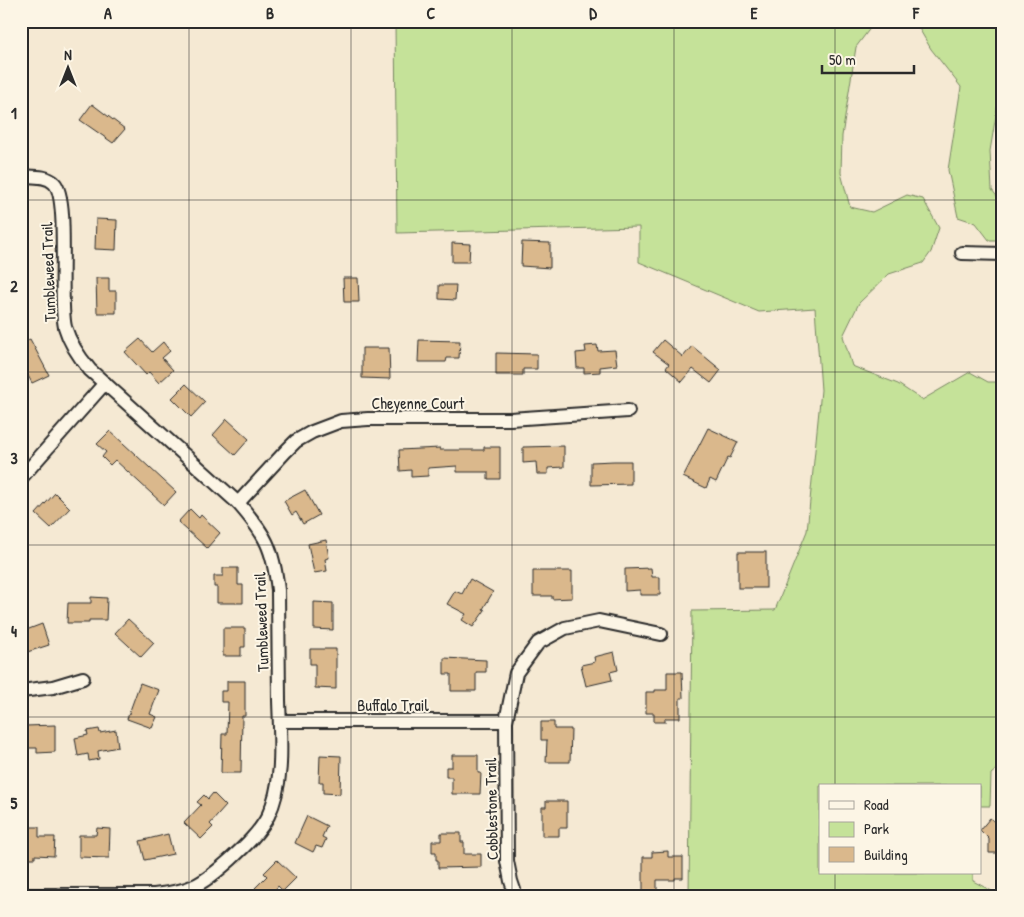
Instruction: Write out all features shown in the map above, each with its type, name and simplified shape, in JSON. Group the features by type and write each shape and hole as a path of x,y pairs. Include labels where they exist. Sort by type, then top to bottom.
{"street":[{"name":"Tumbleweed Trail","path":"21,176 42,177 55,183 59,190 62,209 62,295 65,325 78,356 90,370 238,503 257,524 270,547 278,590 280,721 278,779 268,816 261,827 237,853 209,879 175,893 154,895 21,895"},
{"path":"962,254 1003,254"},
{"path":"21,478 105,383"},
{"name":"Cheyenne Court","path":"238,503 296,441 312,432 341,421 368,419 510,419 628,411"},
{"name":"Cobblestone Trail","path":"516,896 507,861 506,721 516,673 538,643 565,628 599,621 661,634"},
{"path":"21,692 53,687 83,678"},
{"name":"Buffalo Trail","path":"280,721 506,721"}],"green space":[{"path":"395,21 1003,21 1003,86 998,103 990,151 992,190 1003,204 1003,240 989,240 976,223 958,217 948,170 961,87 931,49 917,25 871,27 856,47 842,136 841,173 850,207 872,212 907,195 923,199 939,228 931,252 923,263 889,274 859,303 843,336 852,366 898,384 922,400 970,372 988,382 1003,382 1003,764 991,774 990,806 982,806 982,784 819,784 819,874 973,874 973,881 1001,896 689,896 692,611 775,610 807,531 821,390 815,308 759,312 639,262 639,227 397,233"}],"building":[{"path":"92,104 125,129 113,143 80,120"},
{"path":"96,219 117,220 116,250 95,249"},
{"path":"522,242 550,243 550,268 521,266"},
{"path":"452,243 470,244 469,262 452,262"},
{"path":"96,278 109,278 109,291 116,291 116,313 97,313"},
{"path":"343,278 358,278 359,302 344,302"},
{"path":"439,285 456,285 455,300 439,299"},
{"path":"30,339 49,375 32,383 21,363 21,344"},
{"path":"140,339 152,352 163,342 170,351 162,358 173,370 159,383 149,372 146,375 125,352"},
{"path":"419,340 460,341 459,358 447,358 446,362 418,362"},
{"path":"663,340 683,357 692,346 721,370 711,383 693,369 682,382 666,368 669,364 653,352"},
{"path":"597,345 598,351 615,350 617,365 600,367 600,372 584,373 584,368 577,368 576,353 586,352 585,346"},
{"path":"362,348 389,348 390,379 362,378"},
{"path":"496,353 537,354 537,369 523,369 523,375 496,375"},
{"path":"186,384 205,402 191,417 172,398"},
{"path":"227,419 249,439 235,455 213,435"},
{"path":"708,428 738,442 730,458 728,457 716,482 710,479 706,488 683,477"},
{"path":"110,431 176,492 164,505 115,460 110,465 102,457 106,452 97,444"},
{"path":"564,446 564,467 548,468 548,474 537,474 536,462 523,463 523,447"},
{"path":"484,447 500,447 500,479 488,479 488,472 457,472 457,466 428,468 428,476 411,477 411,470 400,471 399,450 440,448 440,450 484,450"},
{"path":"631,461 631,484 591,485 591,462"},
{"path":"305,490 319,515 303,524 296,512 292,515 284,501"},
{"path":"55,493 70,508 51,528 36,514"},
{"path":"190,509 199,518 201,515 220,533 207,548 178,522"},
{"path":"326,540 329,558 325,559 327,571 314,573 308,544"},
{"path":"738,552 766,552 766,588 738,588"},
{"path":"223,568 238,568 238,585 243,585 243,603 217,603 217,587 214,587 214,576 223,576"},
{"path":"651,568 652,577 660,577 660,595 640,595 640,590 625,591 625,569"},
{"path":"533,571 572,571 572,598 552,599 552,596 533,596"},
{"path":"470,579 493,592 483,609 485,610 473,627 462,620 466,614 447,604 455,591 462,594"},
{"path":"91,597 107,598 106,620 89,620 89,623 67,623 68,603 91,603"},
{"path":"314,602 333,603 333,630 314,629"},
{"path":"128,619 154,643 141,657 115,633"},
{"path":"42,624 49,645 21,654 21,632"},
{"path":"223,628 245,628 245,647 241,647 241,656 223,656"},
{"path":"310,649 336,649 336,689 315,688 315,664 310,664"},
{"path":"614,652 618,670 610,672 612,680 586,686 581,665 595,662 594,657"},
{"path":"444,658 486,660 486,672 476,672 476,691 451,691 451,674 444,674"},
{"path":"667,672 682,672 683,698 680,698 680,718 665,718 665,722 654,722 654,713 646,713 646,692 667,690"},
{"path":"227,681 245,681 245,716 242,716 241,773 221,773 222,734 227,734 228,702 221,702 221,691 227,691"},
{"path":"140,683 159,690 150,714 157,717 152,728 127,719"},
{"path":"541,722 554,722 554,729 571,729 570,762 546,762 547,740 541,740"},
{"path":"55,725 55,752 37,753 37,748 27,748 26,726"},
{"path":"99,729 100,733 116,730 118,747 98,751 99,759 89,761 88,754 78,756 75,738 88,735 87,731"},
{"path":"320,755 341,756 340,794 323,793 323,782 319,782"},
{"path":"452,755 478,755 478,773 481,773 480,794 452,794 452,777 446,777 446,767 452,767"},
{"path":"213,793 226,806 210,824 213,827 201,839 184,823 201,805 197,802 204,795 208,799"},
{"path":"546,801 567,801 567,828 559,828 559,836 542,836 542,807 546,807"},
{"path":"307,816 327,826 322,837 326,839 322,848 316,846 313,852 295,843"},
{"path":"990,818 997,824 1003,824 1003,853 989,853 989,839 982,832 982,828"},
{"path":"21,827 39,827 39,837 55,837 54,856 35,855 35,858 21,858"},
{"path":"97,828 110,829 109,858 79,857 79,835 96,835"},
{"path":"441,833 461,833 461,842 464,842 464,854 481,854 481,867 438,868 436,852 432,852 432,841 441,841"},
{"path":"168,834 173,854 145,860 140,841"},
{"path":"668,851 668,857 683,857 683,878 657,880 657,896 643,896 643,857 652,857 652,852"},
{"path":"277,860 296,878 283,891 278,886 270,896 263,896 255,888 267,876 264,873"}]}
